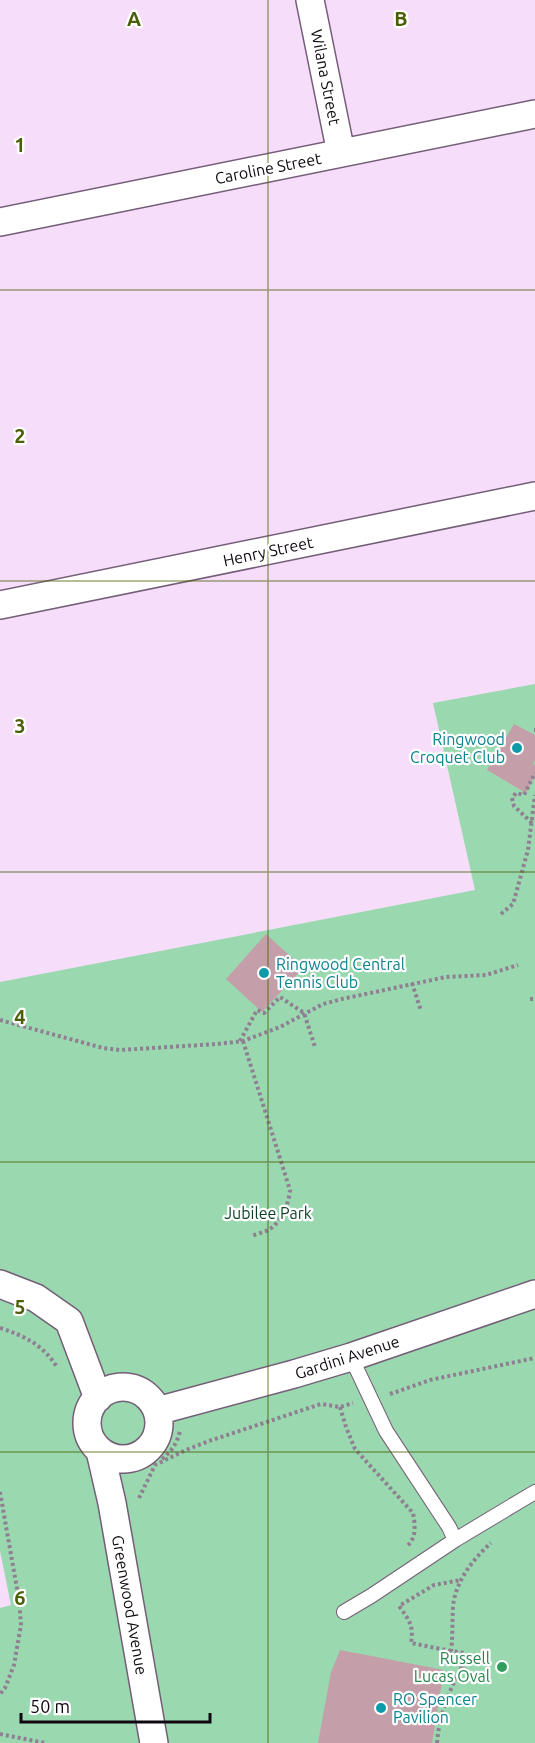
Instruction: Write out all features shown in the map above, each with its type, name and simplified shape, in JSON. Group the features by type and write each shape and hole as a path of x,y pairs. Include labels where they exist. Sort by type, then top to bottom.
{"street":[{"name":"Wilana Street","path":"310,0 341,153"},
{"name":"Caroline Street","path":"0,222 535,114"},
{"name":"Henry Street","path":"0,605 535,496"},
{"path":"0,1284 36,1298 69,1321 86,1365 109,1393"},
{"name":"Gardini Avenue","path":"157,1411 351,1357 535,1294"},
{"path":"123,1505 143,1462 147,1451 155,1441 159,1423 152,1401 142,1393 133,1389 109,1393 89,1410 87,1430 92,1442 107,1456 119,1460 143,1462"},
{"name":"Greenwood Avenue","path":"100,1451 123,1505 154,1743"}],"lane":[{"path":"351,1357 386,1431 449,1527 454,1540"},
{"path":"344,1612 454,1540 535,1492"}],"path":[{"path":"533,820 514,806 512,798 516,793 524,795 535,773"},
{"path":"501,914 513,904 528,850 535,795"},
{"path":"0,1020 103,1048 120,1050 217,1044 241,1041 280,1027 323,1004 342,999 446,977 486,975 518,965"},
{"path":"412,983 421,1011"},
{"path":"251,1236 271,1228 279,1220 285,1209 290,1190 241,1041 257,1010 264,1013 280,997 304,1013 315,1047"},
{"path":"0,1328 21,1335 40,1346 48,1353 58,1370"},
{"path":"123,1505 143,1462 321,1404 340,1407 388,1395 430,1380 535,1358"},
{"path":"340,1407 356,1449 413,1513 416,1527 411,1543 404,1549"},
{"path":"143,1462 169,1454 179,1437 180,1430"},
{"path":"0,1492 20,1600 21,1625 14,1665 5,1688 0,1694"},
{"path":"451,1651 453,1605 461,1580 484,1549 499,1537"},
{"path":"437,1743 450,1688 465,1653 411,1643 413,1631 399,1606 434,1585 461,1580"},
{"path":"460,1669 467,1670"},
{"path":"0,1734 45,1743"}],"green space":[{"name":"Jubilee Park","path":"535,684 535,1743 0,1743 0,1608 11,1605 0,1551 0,982 475,890 433,703"}],"building":[{"name":"Ringwood Croquet Club","path":"514,724 535,735 533,764 535,775 526,793 487,770"},
{"name":"Ringwood Central Tennis Club","path":"266,934 303,968 262,1012 226,979"},
{"name":"RO Spencer Pavilion","path":"340,1650 444,1670 432,1743 318,1743 331,1672"}],"place":[{"name":"Ringwood Croquet Club","path":"517,748"},
{"name":"Ringwood Central Tennis Club","path":"264,973"},
{"name":"Russell Lucas Oval","path":"502,1667"},
{"name":"RO Spencer Pavilion","path":"381,1708"}]}
